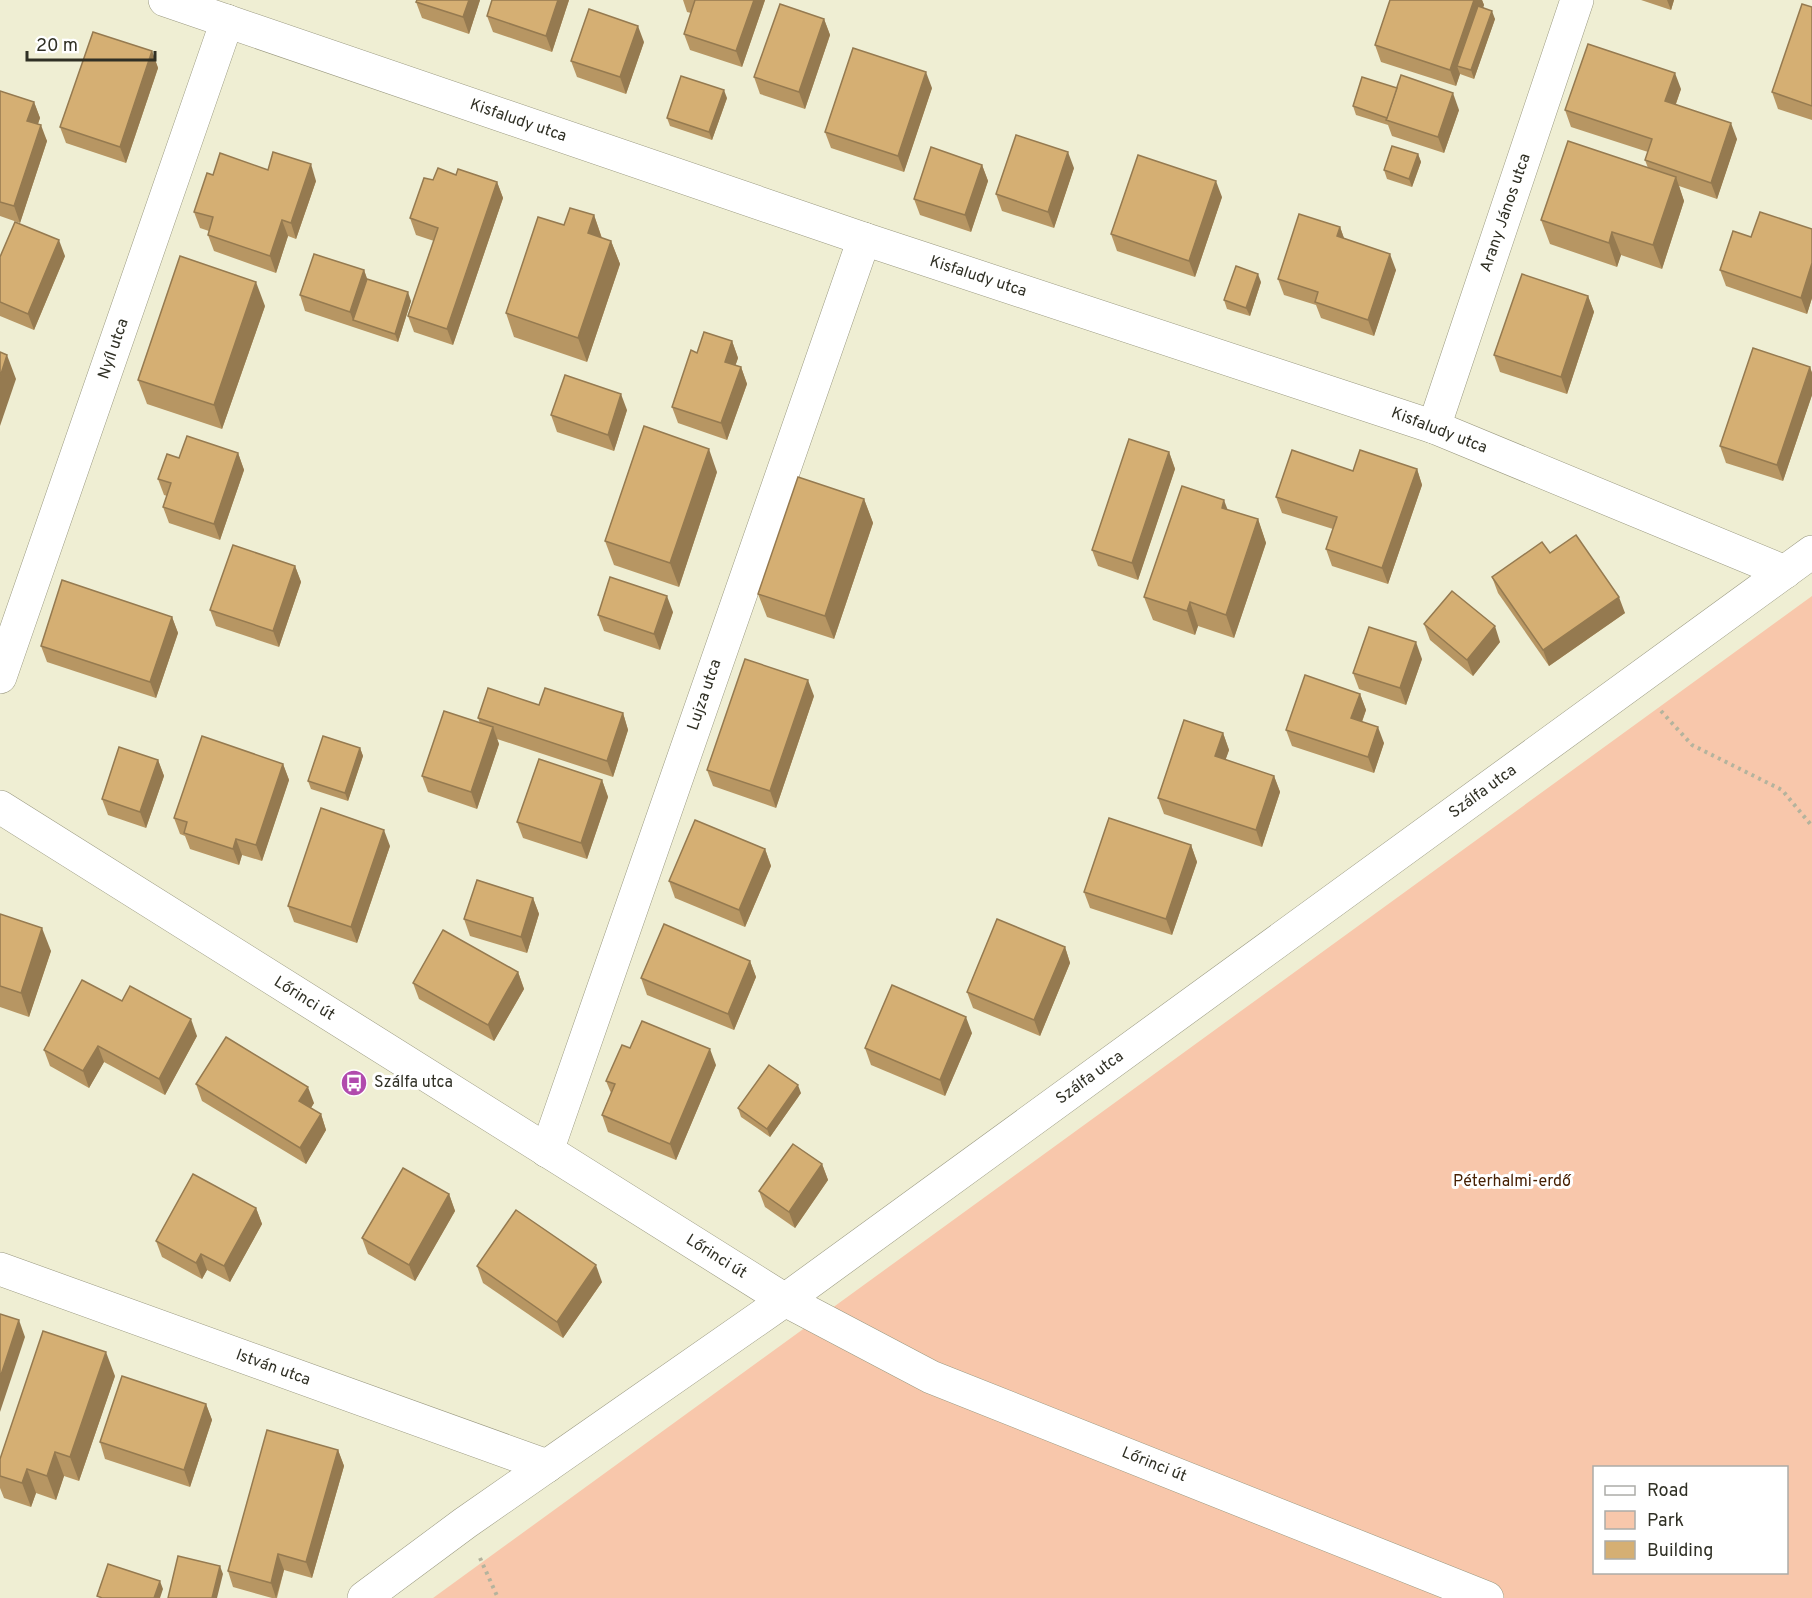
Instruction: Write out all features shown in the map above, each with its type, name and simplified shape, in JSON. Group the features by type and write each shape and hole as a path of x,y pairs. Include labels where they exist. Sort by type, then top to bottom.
{"street":[{"name":"Kisfaludy utca","path":"165,0 864,239 1434,427 1785,572"},
{"name":"Arany János utca","path":"1434,427 1578,0"},
{"name":"Nyíl utca","path":"0,677 227,21"},
{"name":"Lujza utca","path":"547,1151 864,239"},
{"name":"Szálfa utca","path":"364,1598 547,1466 785,1300 1812,552"},
{"name":"Lőrinci út","path":"0,807 785,1300 931,1377 1487,1598"},
{"name":"István utca","path":"0,1269 547,1466"}],"path":[{"path":"1658,708 1692,746 1782,790 1812,826"}],"green space":[{"name":"Péterhalmi-erdő","path":"1812,596 1812,1598 433,1598"}],"building":[{"path":"417,0 469,0 463,17 416,2"},
{"path":"492,0 558,0 546,36 487,16"},
{"path":"695,0 754,0 736,51 684,34"},
{"path":"1390,0 1474,0 1450,70 1375,45"},
{"path":"780,4 824,19 799,92 754,77"},
{"path":"1802,4 1812,7 1812,106 1772,92"},
{"path":"1478,6 1492,11 1471,70 1457,66"},
{"path":"589,9 638,26 620,77 571,61"},
{"path":"93,32 152,51 120,147 60,127"},
{"path":"1588,44 1675,73 1665,101 1731,123 1711,183 1645,160 1652,139 1565,110"},
{"path":"853,48 926,72 898,156 825,132"},
{"path":"1401,75 1453,93 1438,137 1386,120"},
{"path":"681,76 724,90 709,132 667,118"},
{"path":"1362,77 1397,88 1387,118 1353,106"},
{"path":"0,91 34,102 27,121 41,125 14,206 0,202"},
{"path":"1016,135 1068,152 1048,212 996,194"},
{"path":"1568,141 1676,177 1653,245 1612,232 1609,243 1541,220"},
{"path":"1392,146 1418,154 1409,179 1384,170"},
{"path":"931,147 982,165 965,215 914,199"},
{"path":"273,152 311,164 291,223 282,220 270,256 208,235 213,217 194,212 207,173 213,175 220,153 268,170"},
{"path":"1138,155 1216,181 1189,261 1111,234"},
{"path":"438,168 456,175 458,169 497,182 447,329 408,316 438,228 410,218 424,178 433,180"},
{"path":"570,208 594,215 588,233 611,241 578,338 506,313 538,217 564,225"},
{"path":"1760,212 1812,229 1812,263 1801,298 1720,270 1733,231 1751,237"},
{"path":"1299,214 1340,227 1337,236 1390,254 1368,320 1315,302 1318,292 1278,279"},
{"path":"15,222 59,240 28,314 0,302 0,257"},
{"path":"314,254 364,270 350,312 300,295"},
{"path":"180,256 256,282 214,405 138,380"},
{"path":"1236,266 1258,274 1246,308 1224,300"},
{"path":"1522,274 1588,296 1561,377 1494,355"},
{"path":"367,279 408,292 395,334 353,320"},
{"path":"704,332 732,341 725,362 741,367 721,423 672,407 691,350 697,353"},
{"path":"1753,348 1810,367 1777,465 1720,446"},
{"path":"0,352 7,355 0,377"},
{"path":"565,375 621,394 608,435 551,415"},
{"path":"644,426 709,449 670,563 605,541"},
{"path":"187,436 238,453 214,524 163,507 171,483 158,479 167,454 179,458"},
{"path":"1129,439 1169,452 1132,563 1092,550"},
{"path":"1292,450 1353,471 1360,450 1417,469 1382,568 1326,549 1337,517 1276,497"},
{"path":"798,477 864,499 825,616 758,594"},
{"path":"1182,486 1224,500 1222,508 1258,519 1226,615 1190,602 1187,611 1144,597"},
{"path":"1576,535 1619,597 1543,650 1492,577 1542,542 1550,553"},
{"path":"233,545 295,566 273,631 210,610"},
{"path":"610,577 667,596 654,634 598,615"},
{"path":"62,580 172,617 150,682 41,646"},
{"path":"1452,591 1495,626 1467,660 1424,624"},
{"path":"1369,627 1416,642 1400,688 1353,673"},
{"path":"745,659 808,680 770,791 707,770"},
{"path":"1305,675 1360,694 1351,718 1378,727 1368,757 1286,730"},
{"path":"488,688 539,705 545,688 623,713 607,761 478,718"},
{"path":"444,711 493,727 471,792 422,776"},
{"path":"1184,720 1223,733 1215,756 1274,776 1256,830 1158,798"},
{"path":"202,736 283,764 256,845 236,839 233,849 184,833 187,822 174,818"},
{"path":"323,736 360,748 345,793 308,781"},
{"path":"119,747 158,760 140,812 102,799"},
{"path":"539,759 602,780 581,843 517,822"},
{"path":"321,808 384,830 351,927 288,906"},
{"path":"1109,818 1191,845 1166,919 1084,892"},
{"path":"695,820 765,849 739,910 669,881"},
{"path":"477,880 533,898 521,937 464,919"},
{"path":"0,914 42,928 21,993 0,986"},
{"path":"997,919 1065,947 1034,1020 967,992"},
{"path":"664,924 750,961 728,1014 641,978"},
{"path":"443,930 518,972 488,1025 413,983"},
{"path":"82,980 122,1001 130,986 191,1019 159,1079 98,1046 83,1071 44,1050"},
{"path":"892,985 966,1017 940,1080 865,1048"},
{"path":"642,1021 710,1049 670,1144 602,1115 615,1084 606,1081 622,1045 630,1048"},
{"path":"226,1037 308,1087 299,1101 321,1114 300,1148 196,1084"},
{"path":"769,1065 798,1085 767,1129 738,1108"},
{"path":"793,1144 822,1164 789,1212 759,1191"},
{"path":"403,1168 449,1194 409,1265 362,1238"},
{"path":"193,1174 256,1208 224,1266 201,1254 196,1263 156,1241"},
{"path":"516,1210 596,1265 557,1322 477,1266"},
{"path":"0,1314 19,1320 0,1378"},
{"path":"43,1331 106,1352 70,1457 55,1452 47,1476 27,1469 22,1483 0,1476 0,1459"},
{"path":"122,1376 206,1404 184,1470 100,1442"},
{"path":"267,1430 338,1450 306,1562 278,1554 271,1583 228,1571"},
{"path":"178,1556 220,1566 212,1598 168,1598"},
{"path":"108,1564 160,1581 154,1598 102,1598 97,1596"}],"place":[{"name":"Szálfa utca","path":"354,1083"}]}
